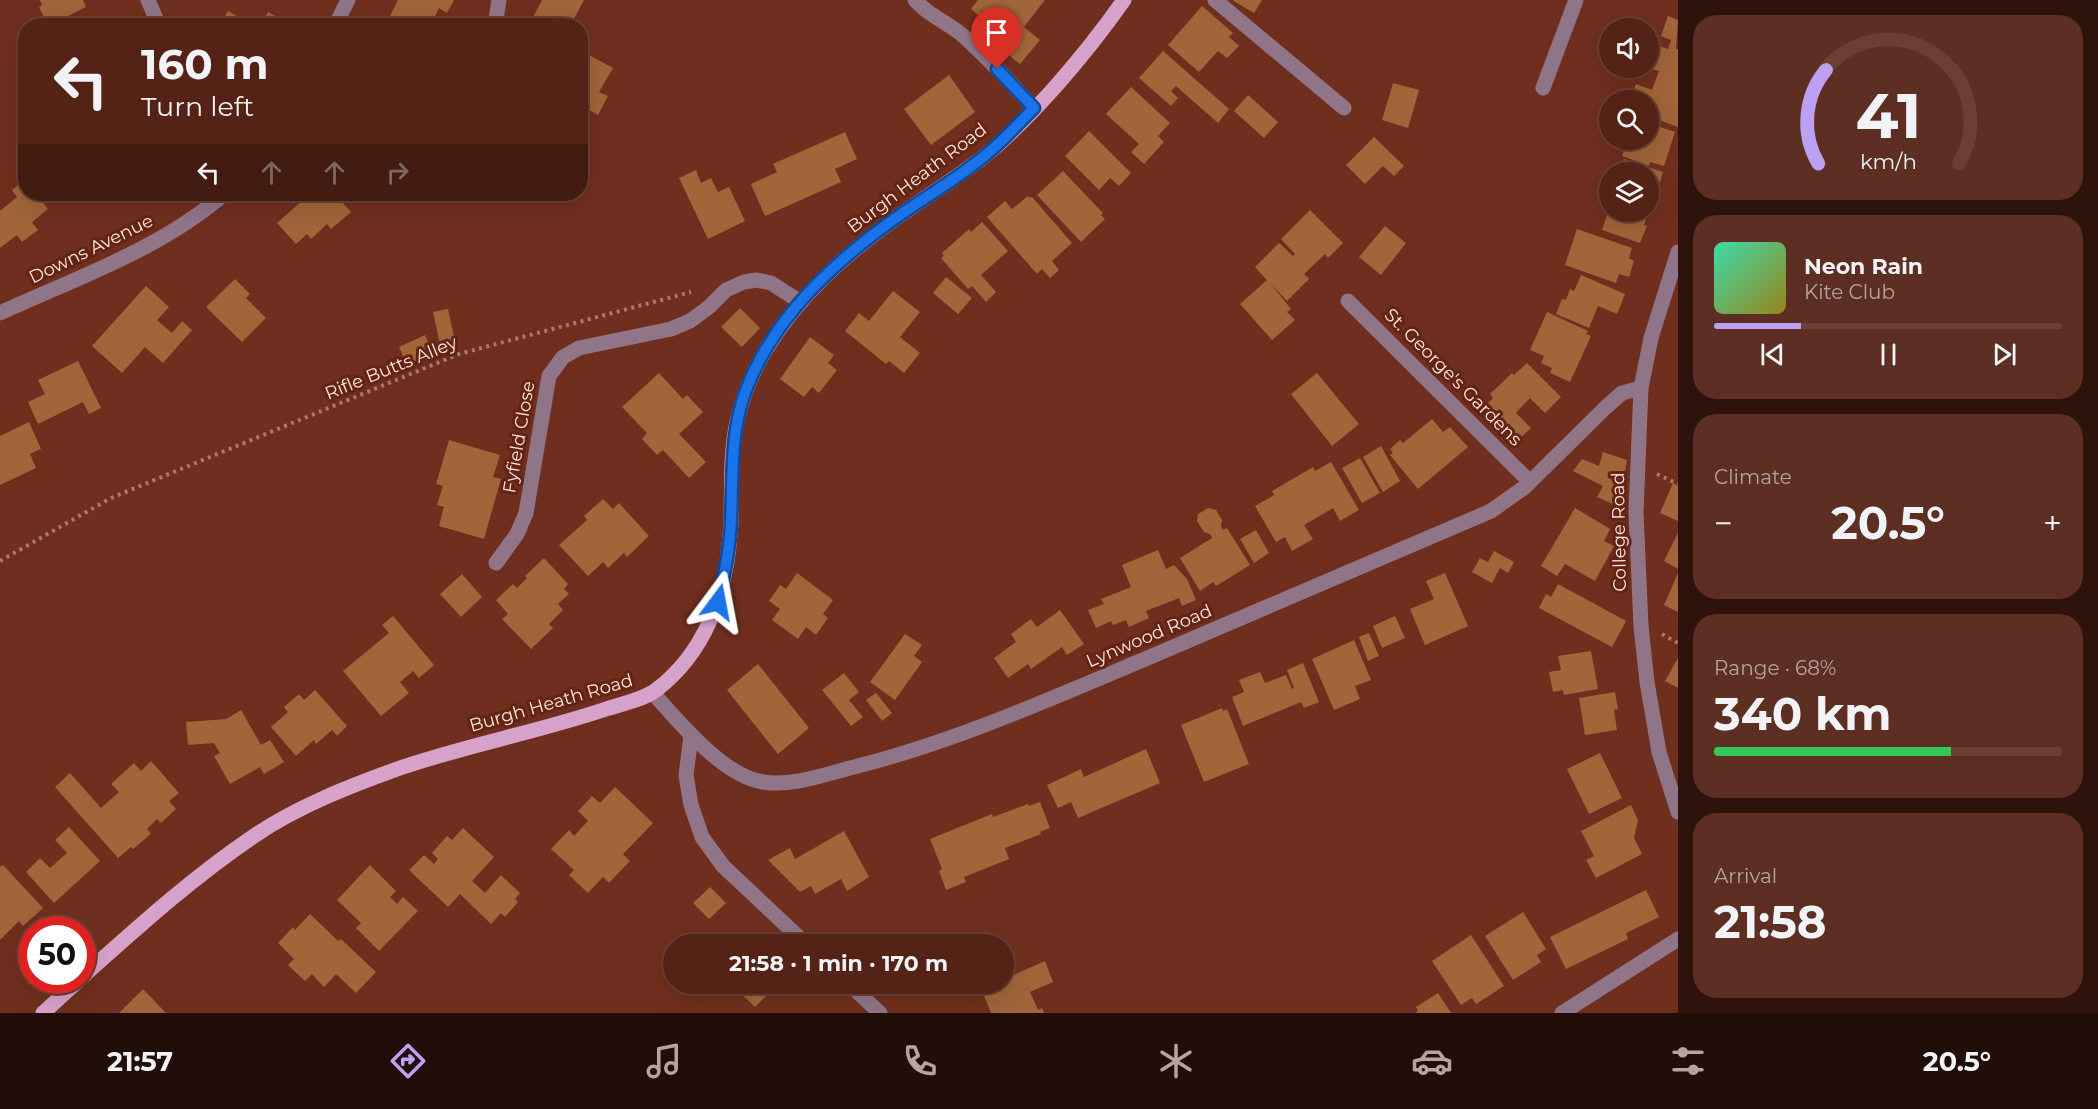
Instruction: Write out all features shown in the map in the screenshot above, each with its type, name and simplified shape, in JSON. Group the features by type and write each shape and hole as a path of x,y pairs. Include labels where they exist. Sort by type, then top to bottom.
{"main road":[{"name":"Burgh Heath Road","path":"96,964 170,898 256,834 322,798 401,768 582,717 653,693 682,666 704,636 718,602 727,564 737,423 746,390 764,353 799,301 854,249 982,158 1034,108 1059,82 1124,0"},
{"path":"43,1013 64,994"}],"street":[{"path":"148,0 156,18"},
{"path":"339,18 348,0"},
{"path":"496,18 499,0"},
{"path":"915,0 927,12 959,33 1034,108"},
{"path":"1215,0 1344,108"},
{"path":"1543,88 1576,0"},
{"name":"Downs Avenue","path":"0,313 139,250 203,212 216,201"},
{"name":"College Road","path":"1678,252 1675,276 1650,338 1641,388 1636,512 1641,626 1647,682 1659,752 1678,812"},
{"name":"Fyfield Close","path":"496,563 518,534 526,513 549,376 563,357 579,348 671,329 690,321 710,307 726,290 744,282 757,280 771,283 799,301"},
{"name":"St. George's Gardens","path":"1348,301 1530,482"},
{"name":"Lynwood Road","path":"653,693 692,736 720,760 742,775 763,782 781,783 803,779 885,759 993,724 1491,511 1530,482 1622,393 1641,388"},
{"path":"692,736 686,775 691,805 702,837 723,866 795,934"},
{"path":"1562,1013 1678,939"},
{"path":"860,994 880,1013"}],"path":[{"name":"Rifle Butts Alley","path":"0,561 111,498 459,354 699,290"}],"building":[{"path":"40,0 83,0 86,7 64,18 44,18 39,7 42,5"},
{"path":"398,0 454,0 447,13 439,8 434,18 389,18"},
{"path":"542,0 584,0 574,18 533,17"},
{"path":"978,0 1045,0 1024,27 1040,40 1020,64 981,33 989,24 971,9"},
{"path":"1232,0 1262,0 1254,13"},
{"path":"1202,6 1233,33 1229,37 1239,46 1227,58 1218,51 1199,72 1168,45"},
{"path":"228,11 241,18 224,18"},
{"path":"268,12 279,18 265,18"},
{"path":"1668,16 1678,20 1676,49 1678,49 1678,127 1659,120 1659,90 1652,90 1656,78 1659,78 1659,46 1668,49 1671,40 1661,36"},
{"path":"1163,51 1229,109 1218,123 1176,86 1171,91 1178,98 1171,106 1139,78"},
{"path":"588,54 613,68 599,92 608,96 598,115 588,109"},
{"path":"949,75 975,112 931,145 904,109"},
{"path":"1393,83 1419,90 1408,128 1382,120"},
{"path":"1636,84 1652,90 1634,90"},
{"path":"1131,87 1170,123 1158,136 1164,142 1144,164 1131,152 1139,144 1106,114"},
{"path":"1248,95 1278,122 1264,138 1234,111"},
{"path":"1659,126 1675,132 1664,166 1659,165 1659,162 1638,162 1622,156 1624,150 1659,150"},
{"path":"1089,131 1131,173 1119,186 1110,178 1099,190 1065,156"},
{"path":"845,132 857,159 835,169 841,182 765,216 751,184 777,172 773,164"},
{"path":"1374,137 1404,166 1394,176 1383,166 1365,184 1346,165"},
{"path":"696,170 701,183 711,178 718,192 729,187 745,221 708,239 679,178"},
{"path":"1063,171 1103,213 1101,215 1105,219 1081,242 1037,195"},
{"path":"1659,171 1663,172 1659,185"},
{"path":"18,185 18,201 42,201 48,209 32,222 38,230 22,242 17,235 0,248 0,211 17,197 12,190"},
{"path":"1028,196 1032,197 1072,243 1052,261 1059,270 1050,278 1042,269 1037,274 987,217 1005,201 1012,209"},
{"path":"302,201 341,201 351,212 331,229 327,224 311,239 307,234 296,244 277,223"},
{"path":"1310,210 1343,243 1328,258 1325,254 1304,274 1309,279 1287,301 1270,283 1291,309 1287,312 1295,320 1272,340 1240,304 1267,280 1255,267 1279,243 1293,256 1295,254 1281,239"},
{"path":"982,222 1008,251 981,275 996,292 986,302 972,286 968,289 941,258 944,256 942,253 969,229 971,232"},
{"path":"1605,222 1645,222 1644,225 1647,226 1640,243 1602,230"},
{"path":"1385,226 1406,243 1381,275 1359,257"},
{"path":"1577,229 1632,248 1629,258 1634,261 1629,277 1619,274 1616,283 1565,265"},
{"path":"1581,275 1625,294 1617,314 1598,306 1589,328 1556,314 1562,299 1566,300 1570,289 1574,291"},
{"path":"946,277 972,298 958,314 933,293"},
{"path":"235,279 250,294 246,298 266,318 242,342 206,307"},
{"path":"146,286 169,307 157,320 172,333 182,321 192,330 163,363 145,347 122,373 92,346"},
{"path":"893,291 920,312 900,337 920,353 904,373 889,361 886,364 845,331 859,313 869,321"},
{"path":"740,308 760,328 742,347 721,327"},
{"path":"448,309 455,341 440,344 433,312"},
{"path":"1547,312 1588,331 1586,334 1591,336 1570,382 1550,373 1552,368 1541,363 1544,356 1530,350"},
{"path":"425,335 433,353 407,365 399,347"},
{"path":"810,337 834,355 828,363 837,370 819,393 812,387 804,397 780,379"},
{"path":"78,361 101,408 89,414 83,402 38,424 28,402 45,394 38,380"},
{"path":"1527,363 1561,397 1545,413 1530,398 1516,413 1531,428 1514,444 1481,410 1493,398 1490,394 1512,373 1514,375"},
{"path":"659,373 683,399 687,395 703,412 679,434 706,462 689,478 663,450 657,455 642,439 647,433 622,407"},
{"path":"1317,373 1359,424 1332,446 1291,394"},
{"path":"1432,419 1443,432 1450,427 1468,447 1418,489 1390,455 1393,453 1390,449 1400,440 1403,443"},
{"path":"29,422 41,449 30,454 36,468 0,485 0,436"},
{"path":"449,440 500,455 493,477 501,479 484,539 439,526 444,507 437,505 443,486 436,484"},
{"path":"1381,446 1400,481 1383,492 1363,457"},
{"path":"1603,452 1627,460 1620,494 1615,505 1597,497 1603,486 1573,471 1582,459 1599,466"},
{"path":"1360,458 1380,493 1362,503 1342,468"},
{"path":"1331,462 1359,510 1340,521 1333,508 1304,525 1313,539 1292,551 1285,537 1276,542 1255,506 1274,495 1272,491 1313,467 1315,471"},
{"path":"1673,483 1678,486 1678,521 1660,513"},
{"path":"603,499 613,509 619,503 649,536 627,557 624,553 608,568 603,562 588,576 559,545 587,520 584,516"},
{"path":"1208,508 1216,510 1222,520 1223,530 1227,528 1250,565 1216,586 1213,582 1200,591 1180,558 1212,538 1210,534 1204,532 1197,521 1198,514"},
{"path":"1575,508 1610,529 1604,541 1614,546 1595,581 1565,564 1557,576 1541,566"},
{"path":"1256,530 1269,553 1254,563 1240,539"},
{"path":"1678,533 1678,569 1664,561"},
{"path":"1158,550 1166,569 1174,565 1187,579 1196,600 1182,606 1179,598 1146,611 1149,618 1129,627 1126,620 1113,625 1111,621 1096,628 1088,610 1104,604 1101,599 1131,587 1122,565"},
{"path":"1494,551 1514,562 1508,573 1500,568 1492,583 1472,572 1480,558 1488,562"},
{"path":"544,558 568,584 564,589 569,594 558,604 563,610 549,624 553,628 531,649 502,619 508,614 496,600 513,584 517,588 527,578 525,576"},
{"path":"797,573 833,600 823,614 828,618 816,635 806,627 798,639 772,620 780,609 769,601 780,585 786,589"},
{"path":"1445,573 1468,626 1425,645 1410,609 1434,599 1426,581"},
{"path":"1678,573 1678,612 1664,605"},
{"path":"462,574 482,597 461,617 440,594"},
{"path":"1558,584 1626,621 1612,647 1539,608 1546,594 1551,597"},
{"path":"1060,610 1084,644 1067,655 1062,647 1031,669 1028,664 1008,678 994,658 1016,642 1011,634 1031,619 1037,627"},
{"path":"393,616 434,665 419,678 413,671 400,682 409,693 381,716 343,671 389,633 382,625"},
{"path":"1395,616 1405,638 1382,648 1373,626"},
{"path":"1369,633 1379,656 1368,661 1359,637"},
{"path":"905,634 922,645 914,656 922,662 895,700 870,682"},
{"path":"1354,640 1371,680 1355,686 1360,699 1334,710 1312,659"},
{"path":"1591,651 1598,689 1564,695 1563,690 1553,692 1549,672 1561,670 1558,656"},
{"path":"1678,658 1678,688 1665,681"},
{"path":"1303,663 1319,702 1304,708 1301,702 1243,726 1232,697 1244,692 1239,680 1260,672 1265,683 1286,675 1292,689 1294,688 1287,670"},
{"path":"758,664 809,728 778,754 727,690"},
{"path":"844,673 859,692 849,700 863,717 851,726 822,690"},
{"path":"315,690 347,726 337,736 332,730 316,744 314,740 296,756 271,727 288,712 284,707 299,694 304,700"},
{"path":"1615,692 1618,709 1614,710 1617,730 1585,735 1579,698"},
{"path":"876,693 892,713 882,721 866,700"},
{"path":"1222,708 1223,711 1227,709 1249,764 1204,782 1181,725"},
{"path":"241,710 261,745 270,740 284,762 264,774 260,767 230,784 214,756 220,753 214,743 188,745 186,722 226,719"},
{"path":"1146,749 1160,783 1078,818 1071,802 1058,808 1047,785 1081,769 1084,777"},
{"path":"1600,753 1622,798 1589,814 1567,769"},
{"path":"151,761 179,793 169,801 176,809 161,823 157,819 147,829 151,834 118,858 55,787 70,773 101,808 119,792 111,784 134,763 141,771"},
{"path":"615,787 653,823 623,854 630,861 609,883 603,877 588,893 569,875 574,870 551,849 569,830 574,836 588,821 578,811 592,796 600,803"},
{"path":"1040,802 1050,828 1040,832 1041,834 1005,848 1009,859 964,877 966,882 946,890 939,871 942,869 930,839 992,814 993,817"},
{"path":"1631,805 1638,820 1634,838 1642,854 1596,878 1586,860 1594,856 1581,831"},
{"path":"69,827 100,861 54,903 26,872 40,858 50,868 67,853 55,840"},
{"path":"463,828 494,857 472,881 485,893 501,875 520,893 515,899 518,902 505,917 501,913 491,924 460,894 448,907 409,870 424,855 434,864 438,859 432,853 447,836 452,840"},
{"path":"844,831 869,877 847,891 841,879 815,894 811,886 800,892 768,860 790,848 795,859"},
{"path":"3,865 43,908 34,916 18,916 18,922 0,940 0,867"},
{"path":"370,865 396,891 390,897 397,904 403,897 418,911 379,951 356,928 361,923 337,900"},
{"path":"710,887 726,903 709,919 693,903"},
{"path":"1646,890 1659,917 1626,933 1628,939 1566,969 1550,937"},
{"path":"1523,912 1546,949 1537,955 1541,962 1513,980 1485,936"},
{"path":"310,914 376,972 356,993 336,974 324,987 312,974 305,981 288,965 294,959 278,943"},
{"path":"1471,935 1504,986 1476,1004 1472,998 1461,1005 1432,961"},
{"path":"1045,961 1053,982 1030,992 1038,1010 1042,1008 1044,1013 991,1013 983,994 1014,994 1014,975"},
{"path":"143,989 166,1013 119,1013"},
{"path":"1438,993 1451,1013 1415,1013 1418,1011 1416,1007"},
{"path":"741,994 768,994 755,1007"}],"route":[{"path":"718,602 727,564 737,423 746,390 764,353 799,301 854,249 982,158 1034,108 997,69"}]}
